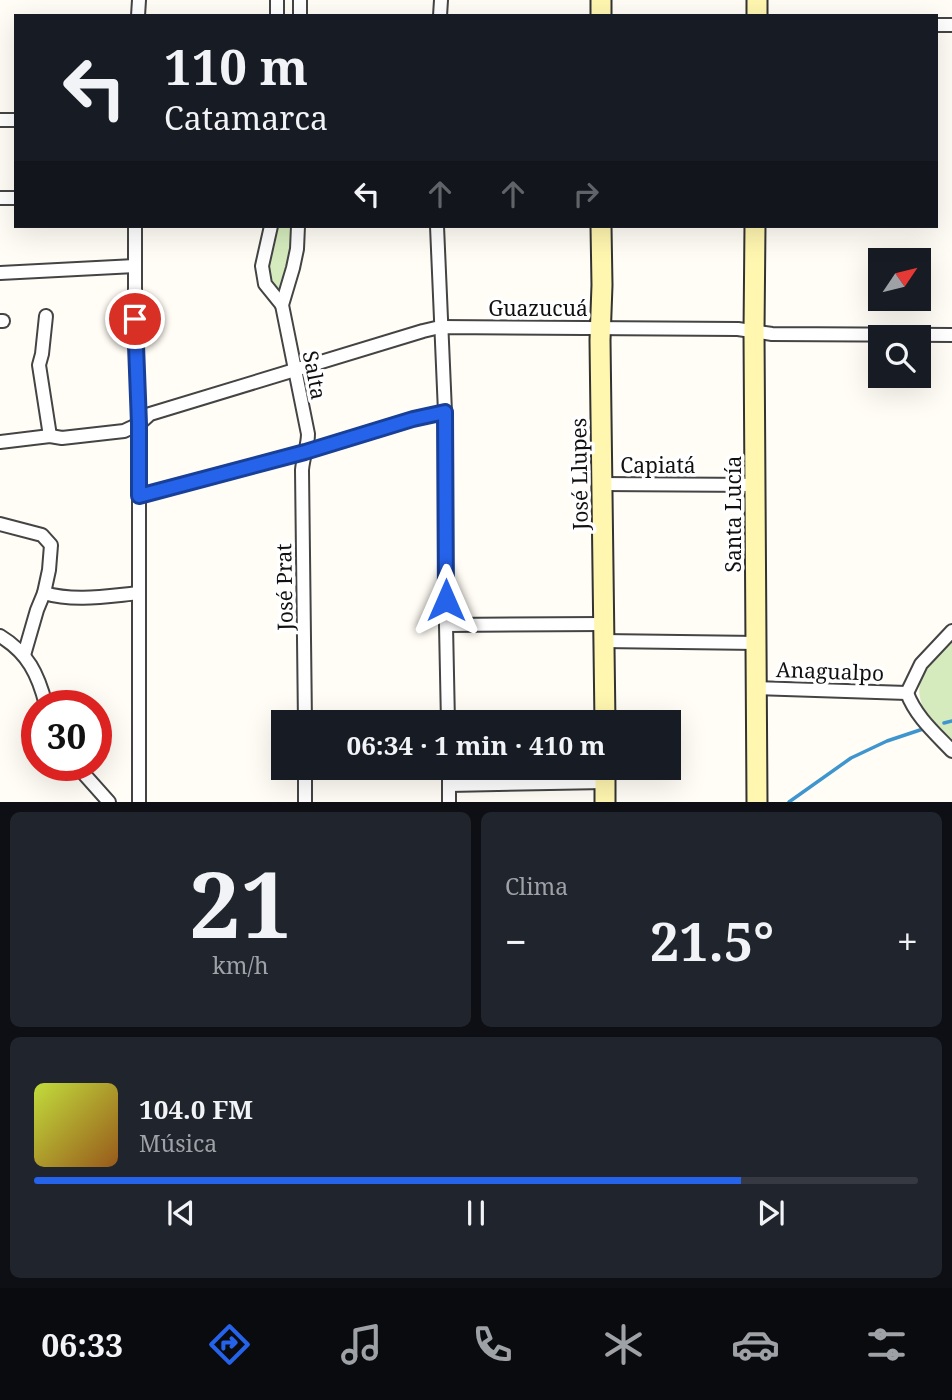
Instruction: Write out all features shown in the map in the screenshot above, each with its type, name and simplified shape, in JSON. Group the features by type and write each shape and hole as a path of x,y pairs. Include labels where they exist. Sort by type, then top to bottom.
{"street":[{"path":"135,228 139,424 139,802"},
{"name":"Salta","path":"270,228 261,266 265,284 282,305 308,434 305,452"},
{"name":"Salta","path":"282,305 297,249 298,228"},
{"path":"437,228 445,412 448,710"},
{"name":"José Llupes","path":"601,228 604,710"},
{"name":"Santa Lucía","path":"755,228 757,802"},
{"path":"0,273 135,266"},
{"path":"46,316 40,372 50,436"},
{"name":"Guazucuá","path":"0,442 124,430 139,424 150,415 440,327 738,329 772,334 952,335"},
{"path":"139,496 445,412"},
{"name":"José Prat","path":"305,452 302,470 305,710"},
{"name":"Capiatá","path":"601,484 756,485"},
{"path":"0,524 42,535 51,545 44,593 24,655"},
{"path":"44,593 82,598 139,593"},
{"name":"Anagualpo","path":"446,625 757,643"},
{"name":"Anagualpo","path":"758,688 907,693 921,664 952,631"},
{"path":"0,636 24,655 41,690"},
{"path":"907,693 920,717 952,751"},
{"path":"305,780 305,802"},
{"path":"449,780 449,802"},
{"path":"90,781 109,802"},
{"path":"449,785 605,784"}],"green space":[{"path":"275,228 297,228 284,284 279,288 274,287 268,273"},
{"path":"952,640 952,745 924,710 919,690 926,668"}],"waterway":[{"path":"944,723 952,721"},
{"path":"789,802 851,758 887,741 923,729"}],"route":[{"path":"135,319 139,496 445,412 446,600"}]}
